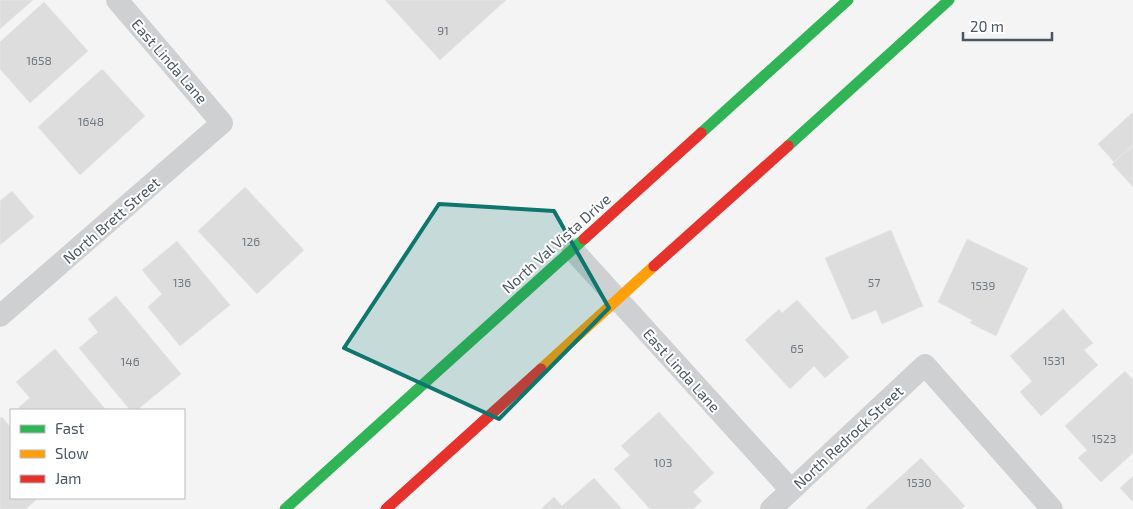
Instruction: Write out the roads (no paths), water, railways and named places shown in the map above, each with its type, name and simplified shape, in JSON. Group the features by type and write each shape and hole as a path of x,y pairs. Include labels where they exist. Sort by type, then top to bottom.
{"main road":[{"name":"North Val Vista Drive","path":"285,509 848,0"},
{"path":"386,509 949,0"}],"street":[{"name":"East Linda Lane","path":"117,0 222,123"},
{"name":"North Brett Street","path":"0,316 222,123"},
{"name":"East Linda Lane","path":"572,250 791,490"},
{"name":"North Redrock Street","path":"771,509 925,365 1052,509"}]}
